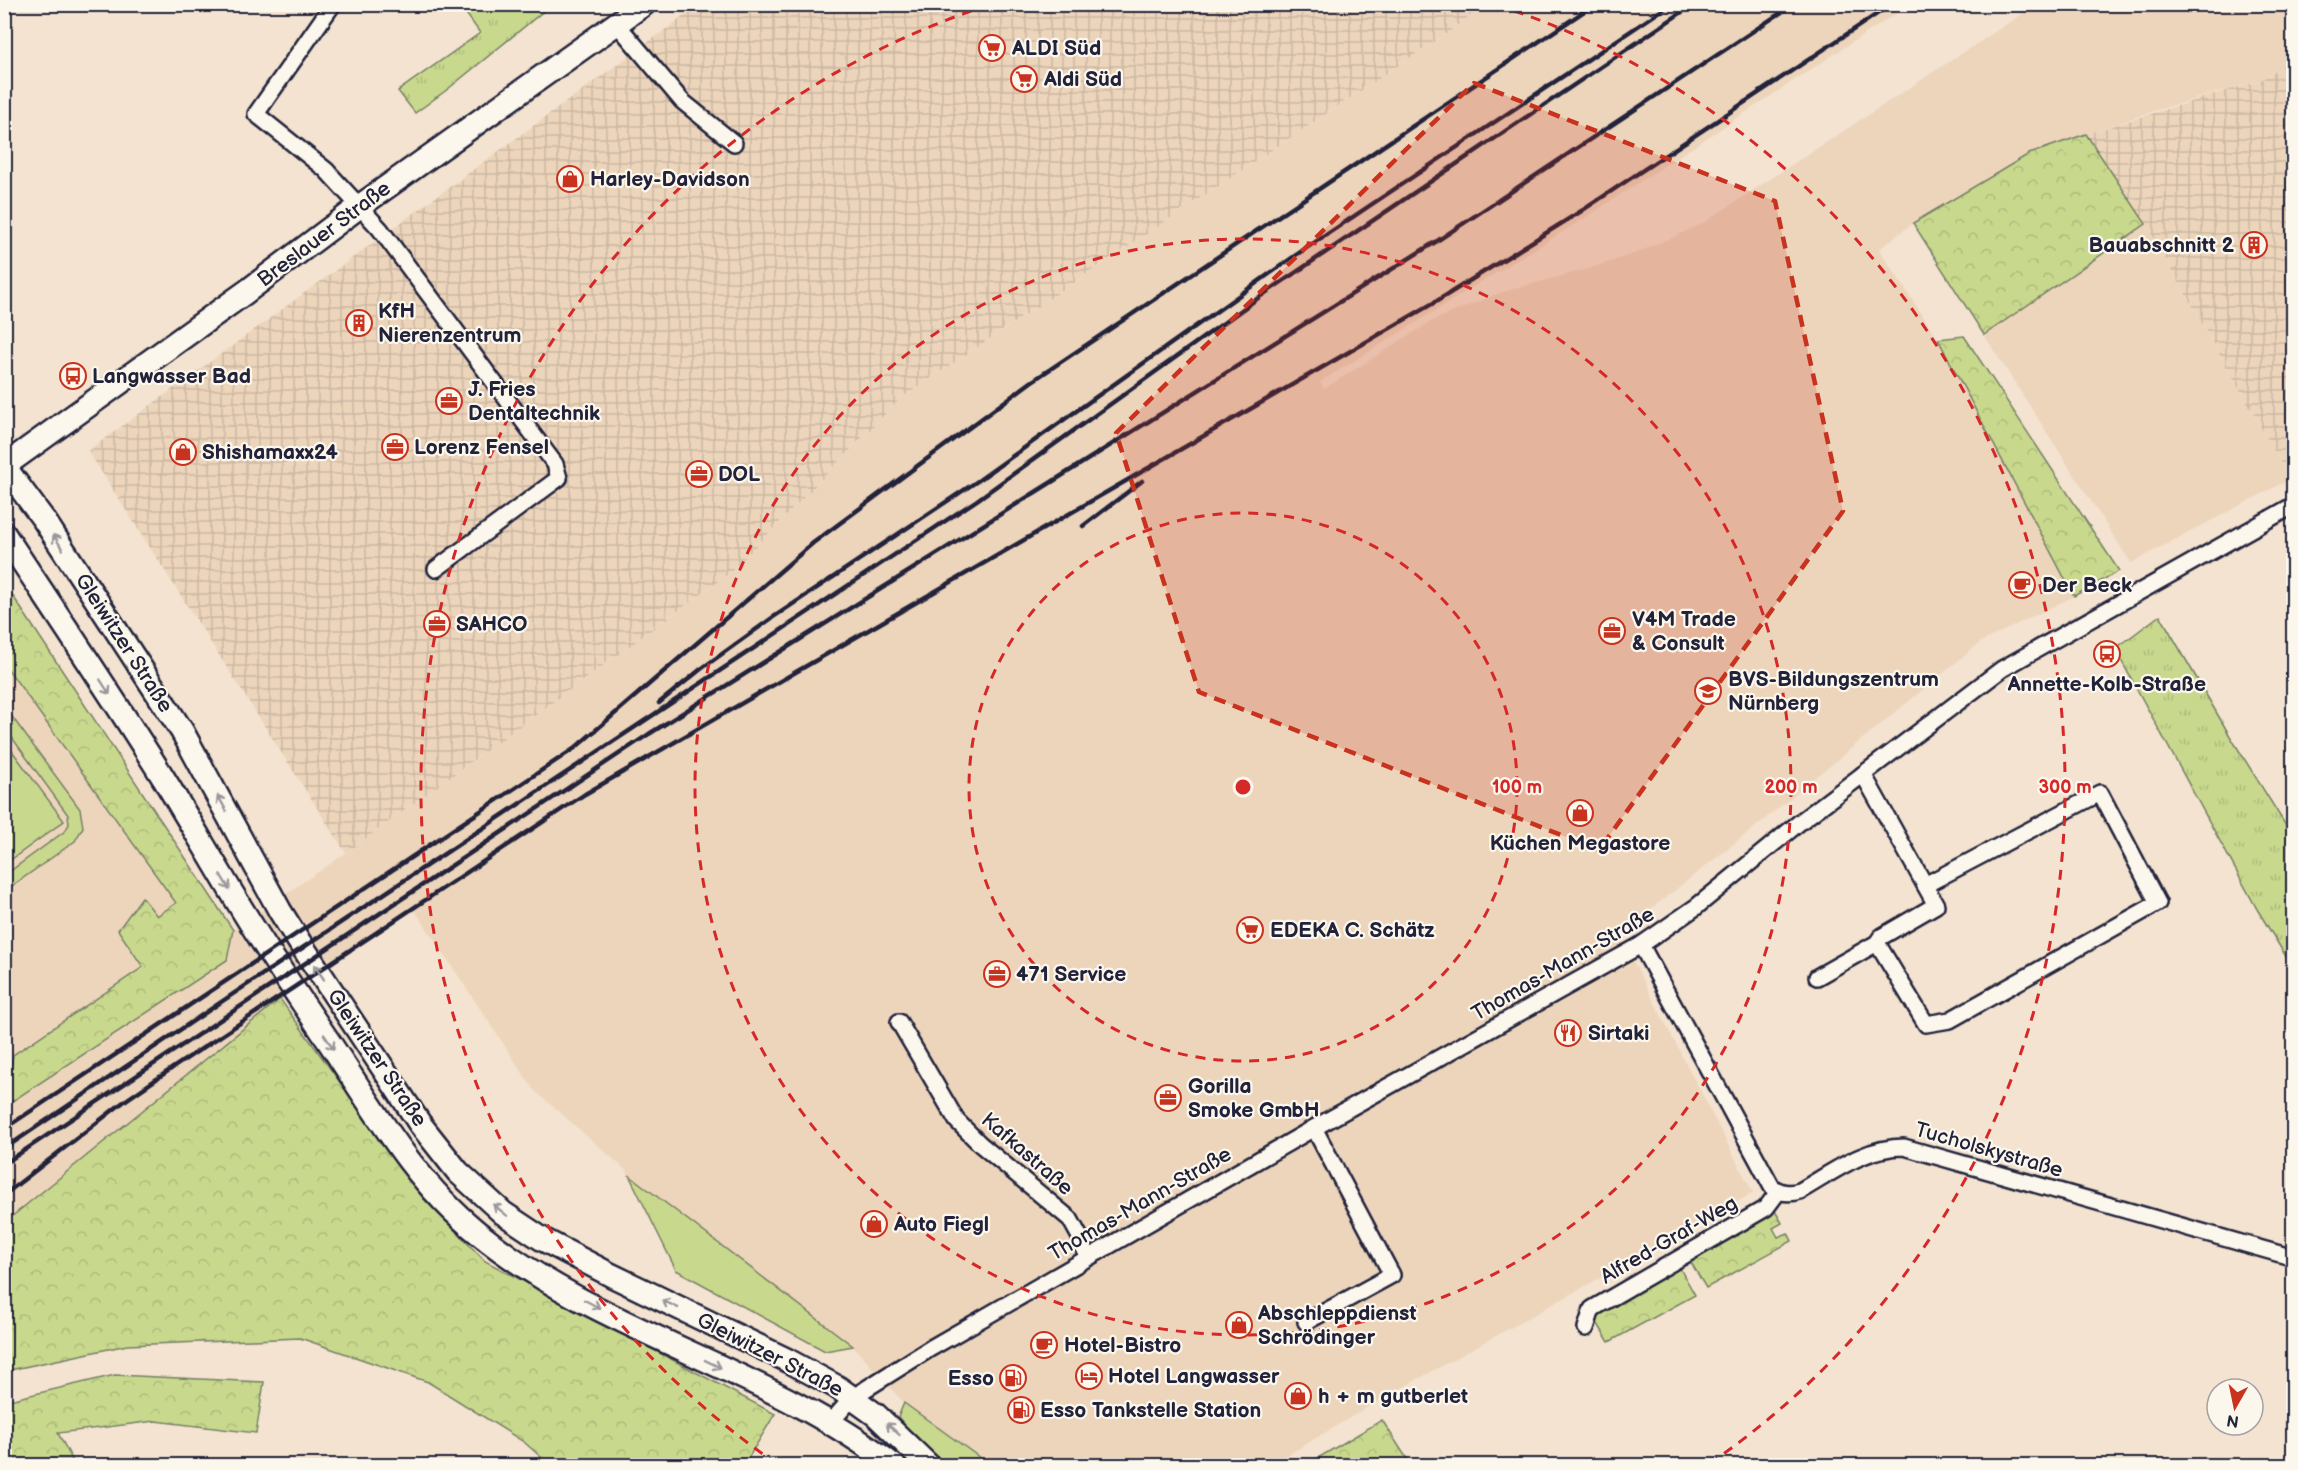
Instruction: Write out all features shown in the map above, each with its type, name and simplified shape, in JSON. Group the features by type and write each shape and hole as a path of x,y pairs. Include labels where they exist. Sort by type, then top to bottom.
{"main road":[{"name":"Breslauer Straße","path":"4,466 123,378 246,292 360,206 644,4"},
{"name":"Gleiwitzer Straße","path":"4,466 44,520 182,731 280,911 300,943 416,1118 458,1172 503,1213 543,1239 611,1275 813,1373 853,1397 896,1432 929,1466"},
{"name":"Gleiwitzer Straße","path":"4,534 164,779 258,934 388,1131 437,1195 487,1240 550,1281 830,1423 863,1443 894,1466"},
{"path":"4,555 26,567"}],"street":[{"path":"333,4 256,114 307,153 360,206 386,237 555,464 559,478 436,569"},
{"path":"617,24 682,101 734,143"},
{"name":"Thomas-Mann-Straße","path":"830,1423 853,1397 931,1348 1314,1128 1641,945 1696,907 1863,774 2002,669 2294,505"},
{"path":"1817,977 1877,944 1881,937 1936,905 1863,774"},
{"path":"1877,944 1926,1024 1950,1020 2158,903 2100,793 1925,885"},
{"path":"1641,945 1772,1187 1778,1192"},
{"name":"Kafkastraße","path":"899,1022 957,1121 980,1144 1070,1219 1081,1239 1087,1258"},
{"path":"1306,1322 1392,1275 1314,1128"},
{"name":"Tucholskystraße","path":"1778,1192 1800,1191 1870,1151 1887,1147 1904,1147 2294,1258"},
{"name":"Alfred-Graf-Weg","path":"1586,1328 1592,1309 1766,1208 1778,1192"}],"highlighted area":[{"path":"1474,83 1775,201 1843,511 1599,850 1199,692 1116,433"}],"shaded area":[{"path":"699,5 1484,5 1450,31 900,399 730,573 346,853 88,451"},
{"path":"1484,5 1909,5 1588,216 1320,382 1324,389 1432,321 1499,293 1591,268 1639,252 1700,225 2036,5 2293,5 2293,59 2261,80 2154,111 2029,154 1913,223 1879,249 1938,339 2074,596 1981,642 1749,832 1619,934 1753,1193 1373,1404 1271,1465 990,1465 904,1403 853,1346 629,1175 534,1090 414,909 280,999 5,1222 4,584 233,930 346,853 730,573 900,399 1450,31"},
{"path":"2293,59 2293,476 2290,479 2146,224 2086,134 2261,80"},
{"path":"2146,224 2290,479 2131,563 1984,335"}],"green space":[{"path":"460,5 551,5 415,113 398,91 480,33"},
{"path":"2086,134 2146,224 1984,335 1913,223 2029,154"},
{"path":"1964,336 2119,571 2074,596 1938,339"},
{"path":"5,584 233,930 227,960 5,1106 13,1055 143,967 118,930 142,897 157,916 176,903 5,665"},
{"path":"2160,615 2230,736 2293,837 2293,968 2257,909 2115,649"},
{"path":"4,706 80,809 83,827 75,841 5,891 5,875 65,831 69,824 68,815 5,728"},
{"path":"4,740 64,821 5,864 4,864"},
{"path":"280,999 424,1199 485,1261 775,1414 744,1465 550,1465 524,1442 428,1382 300,1338 127,1345 5,1371 5,1222"},
{"path":"629,1175 853,1346 825,1351 676,1270"},
{"path":"1775,1211 1782,1223 1773,1228 1778,1237 1788,1233 1792,1241 1706,1288 1689,1259"},
{"path":"1678,1265 1695,1295 1609,1342 1591,1313"},
{"path":"115,1375 264,1382 256,1433 155,1421 58,1433 75,1465 5,1465 5,1401"},
{"path":"904,1403 990,1465 939,1465 898,1417"},
{"path":"1382,1420 1411,1465 1306,1465"}],"railway":[{"path":"4,1129 575,748 813,543 1031,382 1595,4"},
{"path":"659,703 701,669 772,618 979,480 1296,255 1671,4"},
{"path":"4,1149 233,994 977,500 1261,296 1694,4"},
{"path":"4,1164 649,734 1437,241 1794,4"},
{"path":"4,1195 126,1100 585,794 1437,301 1583,210 1892,4"},
{"path":"1083,526 1142,481"}],"place":[{"name":"ALDI Süd","path":"992,48"},
{"name":"Aldi Süd","path":"1024,79"},
{"name":"Harley-Davidson","path":"570,179"},
{"name":"Bauabschnitt 2","path":"2254,245"},
{"name":"KfH Nierenzentrum","path":"359,323"},
{"name":"Langwasser Bad","path":"73,376"},
{"name":"J. Fries Dentaltechnik","path":"449,401"},
{"name":"Lorenz Fensel","path":"395,447"},
{"name":"Shishamaxx24","path":"183,452"},
{"name":"DOL","path":"699,474"},
{"name":"Der Beck","path":"2022,585"},
{"name":"SAHCO","path":"437,624"},
{"name":"V4M Trade & Consult","path":"1612,631"},
{"name":"Annette-Kolb-Straße","path":"2107,654"},
{"name":"BVS-Bildungszentrum Nürnberg","path":"1708,691"},
{"name":"Küchen Megastore","path":"1580,813"},
{"name":"EDEKA C. Schätz","path":"1250,930"},
{"name":"471 Service","path":"997,974"},
{"name":"Sirtaki","path":"1568,1033"},
{"name":"Gorilla Smoke GmbH","path":"1168,1098"},
{"name":"Auto Fiegl","path":"874,1224"},
{"name":"Abschleppdienst Schrödinger","path":"1239,1325"},
{"name":"Hotel-Bistro","path":"1044,1345"},
{"name":"Hotel Langwasser","path":"1089,1376"},
{"name":"Esso","path":"1013,1378"},
{"name":"h + m gutberlet","path":"1298,1396"},
{"name":"Esso Tankstelle Station","path":"1021,1410"}]}
